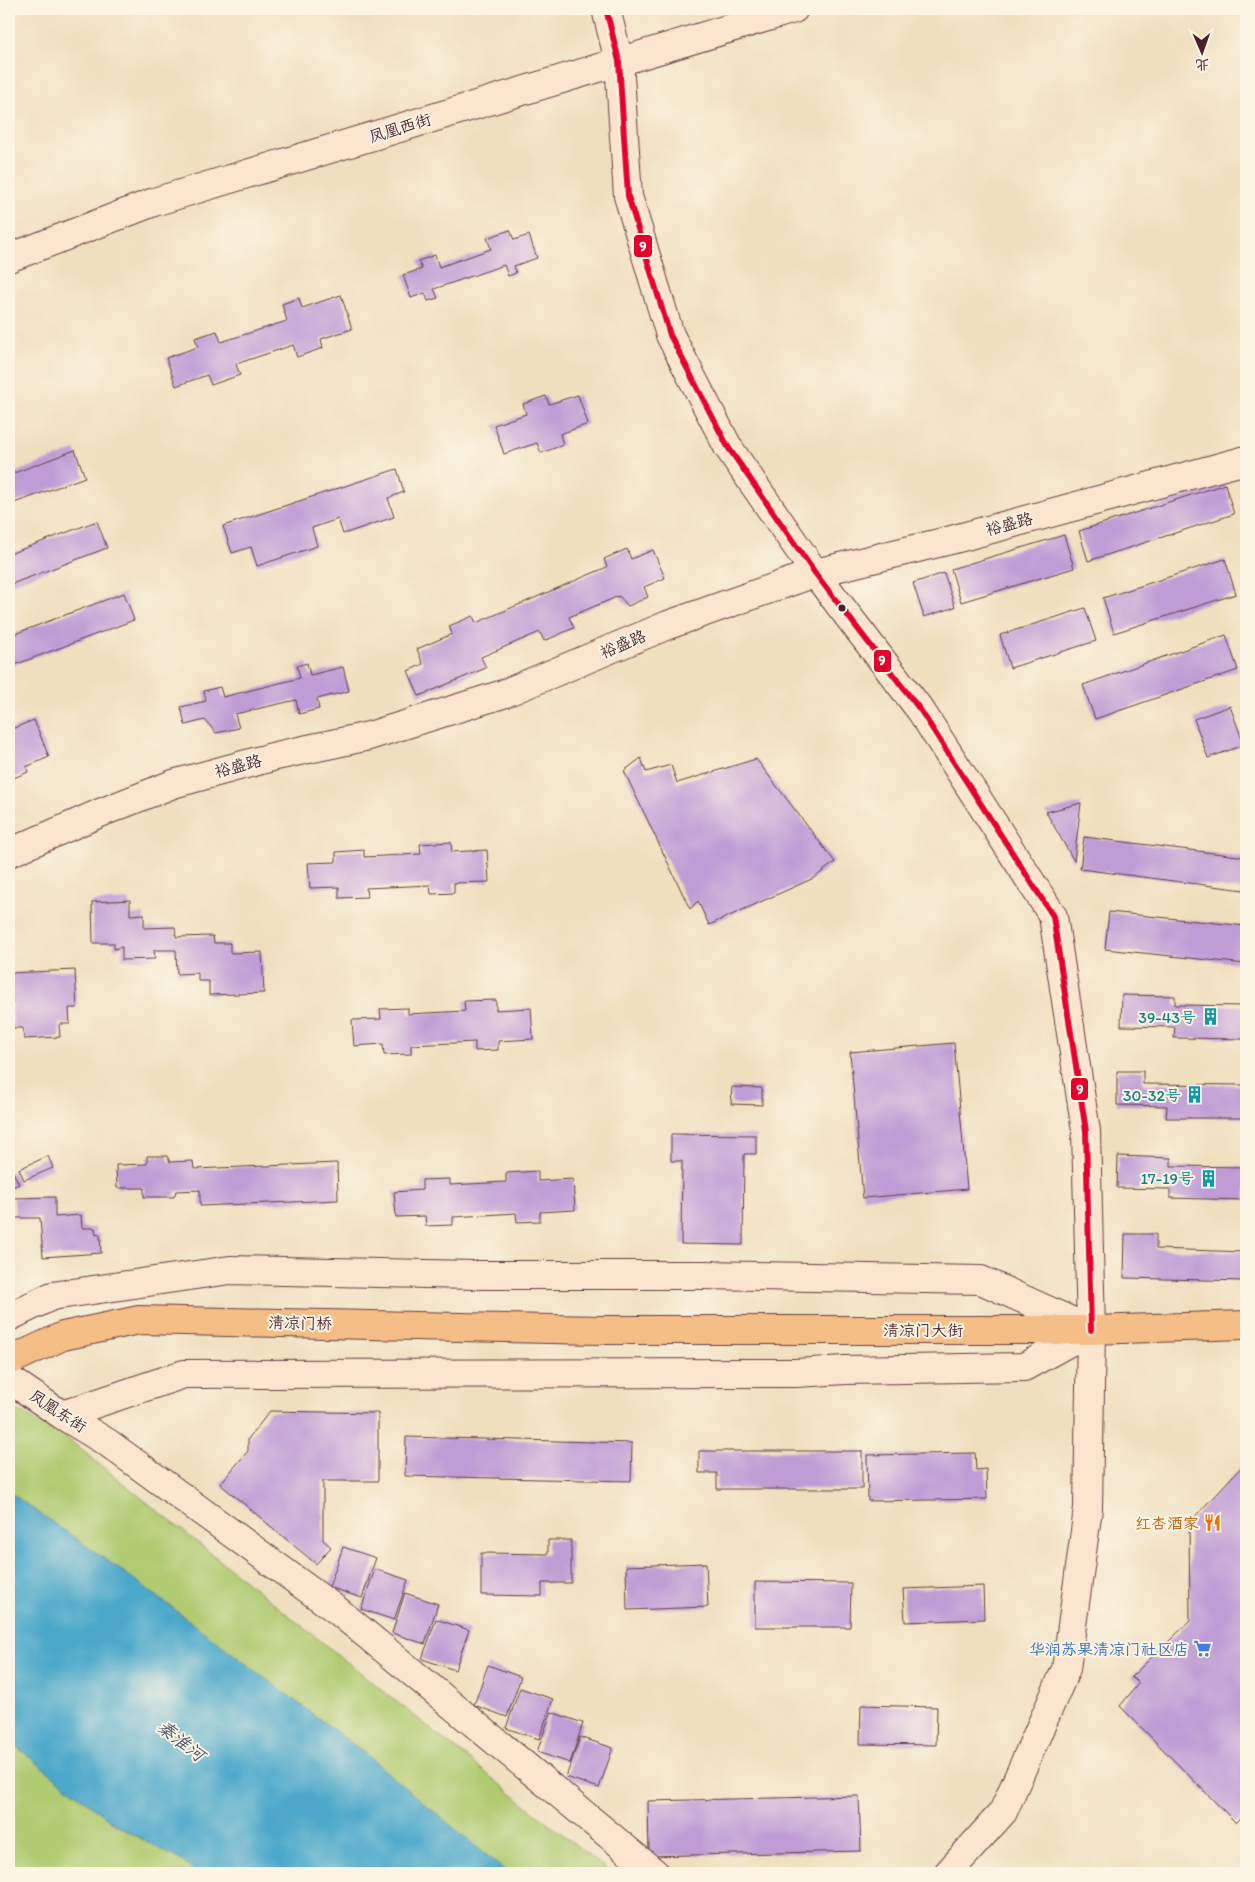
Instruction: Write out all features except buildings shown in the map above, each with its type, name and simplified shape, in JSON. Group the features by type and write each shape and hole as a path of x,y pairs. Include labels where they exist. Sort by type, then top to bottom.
{"main road":[{"name":"清凉门桥","path":"9,1361 63,1336 139,1320 599,1330"},
{"name":"清凉门大街","path":"599,1330 1091,1330 1246,1325"}],"street":[{"path":"606,9 620,62 628,196 670,335 728,448 815,574 921,711 1053,916 1086,1131 1091,1330 1088,1510 1066,1669 1003,1812 948,1873"},
{"name":"凤凰西街","path":"9,258 154,202 794,9"},
{"name":"裕盛路","path":"9,853 100,812 173,784 276,756 369,736 503,694 668,625 815,574 951,540 1246,460"},
{"path":"9,1317 52,1296 230,1270 475,1275 704,1274 981,1280 1091,1330"},
{"path":"62,1415 184,1374 796,1373 845,1370 1024,1367 1091,1330"},
{"name":"凤凰东街","path":"9,1379 108,1443 338,1611 655,1873"}],"green space":[{"path":"9,1406 64,1436 611,1873 9,1873"}],"water":[{"name":"秦淮河","path":"9,1492 138,1582 359,1749 508,1873 196,1873 182,1861 116,1825 9,1741"}],"transit line":[{"name":"9","path":"606,9 619,61 628,196 670,335 728,447 815,573 921,711 1053,916 1086,1131 1091,1330"}],"place":[{"name":"39-43号","path":"1210,1017"},
{"name":"30-32号","path":"1195,1095"},
{"name":"17-19号","path":"1208,1178"},
{"name":"红杏酒家","path":"1213,1523"},
{"name":"华润苏果清凉门社区店","path":"1203,1649"}]}
